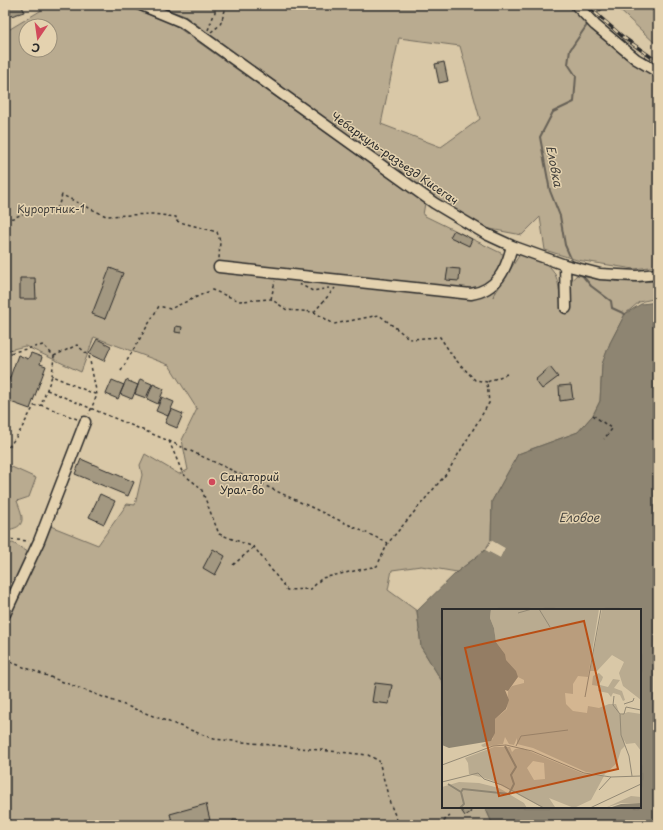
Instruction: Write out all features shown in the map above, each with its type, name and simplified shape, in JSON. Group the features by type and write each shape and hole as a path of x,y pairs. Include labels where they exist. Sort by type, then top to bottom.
{"street":[{"name":"Чебаркуль-разъезд Кисегач","path":"141,5 182,22 434,202 486,234 512,246 565,265 600,274 637,276 658,274"},
{"path":"576,5 595,25 630,54 658,72"},
{"path":"219,267 471,294 482,292 491,287 499,279 508,260 512,246"},
{"path":"565,265 566,308"},
{"path":"5,614 39,541 85,422"}],"path":[{"path":"204,38 211,26 215,12 215,5"},
{"path":"204,38 220,26 227,5"},
{"path":"5,219 13,218 30,211 47,213 58,207 62,195 106,216 153,214 176,217 176,221 216,232 220,241 219,267"},
{"path":"271,299 275,281 279,279"},
{"path":"296,283 313,291 336,287 314,312"},
{"path":"121,371 159,306 170,309 212,290 240,301 271,299 287,310 314,312 334,324 379,315 410,339 440,337 454,358 475,380 487,382 507,374"},
{"path":"5,354 43,345 54,356"},
{"path":"5,452 19,433 34,406 41,404 85,422 97,395 90,356 77,345 54,356"},
{"path":"41,404 52,376 54,356"},
{"path":"52,376 97,395"},
{"path":"169,440 183,474 200,488 219,534 254,547 286,590 311,589 322,578 377,566 388,543 448,473 490,403 487,382"},
{"path":"47,390 169,440 388,543"},
{"path":"593,415 612,429 604,439"},
{"path":"5,539 39,541"},
{"path":"233,565 254,547"},
{"path":"5,660 214,739 368,755 379,761 390,803 399,825"},
{"path":"439,825 450,816"}],"green space":[{"name":"Курортник-1","path":"50,5 124,5 173,24 425,203 423,215 507,256 493,297 520,254 543,262 553,270 557,280 561,307 570,308 570,286 571,282 577,275 618,281 658,281 658,298 639,302 625,314 610,343 602,365 600,401 593,415 578,432 518,454 492,501 491,540 485,550 457,572 421,566 392,570 388,590 417,611 421,647 442,681 442,808 485,808 493,825 5,825 5,627 48,525 98,545 127,504 135,505 142,475 140,465 145,454 179,474 188,470 182,440 197,409 169,365 94,337 81,372 25,346 5,351 5,32 18,24 18,58 58,58 58,18 28,18"},
{"path":"155,5 574,5 595,25 658,69 658,266 634,269 577,260 545,250 540,217 522,235 485,228 440,202 185,16","holes":["399,38 460,46 480,119 441,147 381,124"]},
{"path":"614,5 658,5 658,45 657,45"},
{"path":"5,464 36,478 29,497 17,501 21,512 22,521 17,527 5,530"},
{"path":"13,543 28,552 5,604 5,544"}],"water":[{"name":"Еловое","path":"658,302 658,825 493,825 485,808 641,808 641,609 442,609 442,681 421,647 417,611 457,572 485,550 500,558 505,548 491,540 492,501 518,454 578,432 593,415 600,401 602,364 610,343 625,314 641,304"}],"pier":[{"path":"491,540 505,548 500,558 485,550 486,549 499,555 503,549 490,542"}],"building":[{"path":"8,5 22,5 24,12 11,16"},
{"path":"444,62 448,81 439,83 435,64"},
{"path":"454,230 472,239 469,246 450,237"},
{"path":"110,268 123,273 105,319 92,314"},
{"path":"448,268 460,269 459,281 446,280"},
{"path":"20,278 35,278 36,299 20,299"},
{"path":"176,326 182,327 181,333 175,332"},
{"path":"97,339 111,346 104,361 89,354"},
{"path":"31,353 42,357 40,364 46,366 30,409 5,400 5,391 18,355 28,359"},
{"path":"550,367 558,377 542,389 535,380"},
{"path":"140,379 152,384 146,398 135,394"},
{"path":"112,380 124,385 118,399 106,394"},
{"path":"126,380 138,385 132,399 120,394"},
{"path":"153,384 164,389 158,404 147,399"},
{"path":"571,385 573,399 560,401 559,386"},
{"path":"162,397 174,402 168,416 156,411"},
{"path":"171,409 183,414 177,428 165,423"},
{"path":"81,459 134,482 128,496 75,474"},
{"path":"100,494 115,501 104,524 89,517"},
{"path":"213,549 225,556 215,575 203,568"},
{"path":"375,683 392,685 389,704 372,702"},
{"path":"206,804 210,820 190,825 173,825 170,814"},
{"path":"460,808 469,808 471,812 465,816"},
{"path":"233,820 241,821 241,825 232,825"},
{"path":"155,821 164,824 164,825 154,825"}],"waterway":[{"name":"Еловка","path":"593,17 606,5"},
{"name":"Еловка","path":"633,5 658,11"},
{"name":"Еловка","path":"573,263 565,245 560,216 550,191 540,137 553,112 574,102 576,76 568,64 570,50 589,22"},
{"name":"Еловка","path":"582,275 591,286 611,301 612,308 625,314"}],"railway":[{"path":"586,5 623,37 658,62"}],"place":[{"name":"Санаторий Урал-во","path":"212,482"}]}
